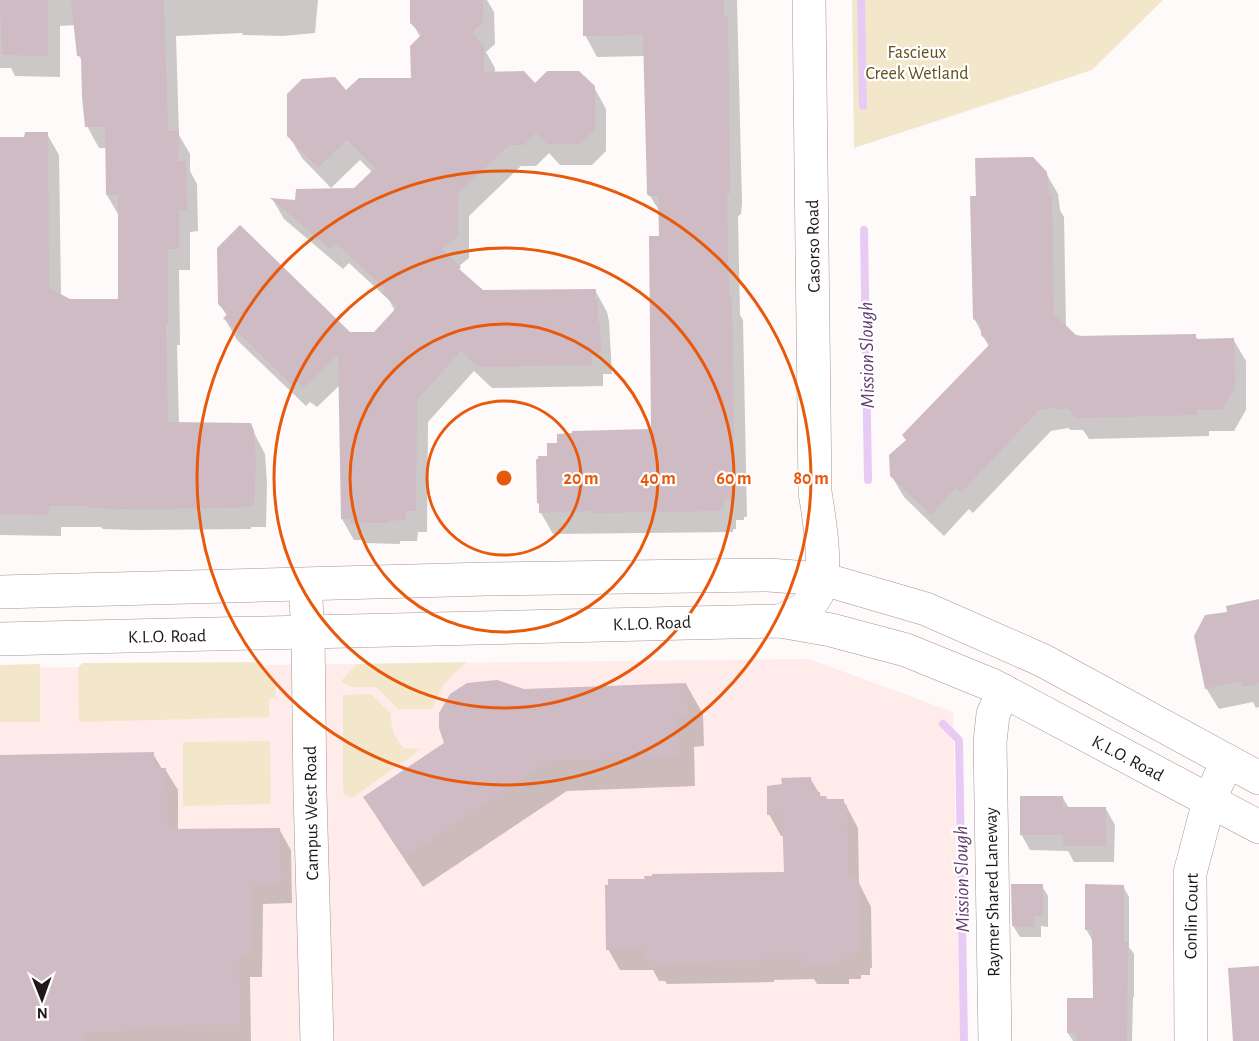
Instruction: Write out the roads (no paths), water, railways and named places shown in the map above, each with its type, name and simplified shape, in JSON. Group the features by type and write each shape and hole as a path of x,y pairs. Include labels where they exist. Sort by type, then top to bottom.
{"main road":[{"name":"Casorso Road","path":"807,577 820,529 815,492 809,0"},
{"path":"780,621 801,612 817,596 807,577"},
{"path":"0,592 510,579 807,577 926,609 1042,660 1259,778"},
{"name":"Campus West Road","path":"305,585 317,1041"},
{"name":"K.L.O. Road","path":"0,639 780,621 831,630 906,650 1004,691 1259,827"},
{"name":"Raymer Shared Laneway","path":"995,1041 990,742 993,714 1004,691"},
{"name":"Conlin Court","path":"1191,1041 1190,873 1209,801 1227,761"}],"waterway":[{"name":"Mission Slough","path":"861,0 863,106"},
{"name":"Mission Slough","path":"864,230 868,480"},
{"name":"Mission Slough","path":"943,724 959,740 964,1041"}],"park label":[{"name":"Fascieux Creek Wetland","path":"917,62"}]}
